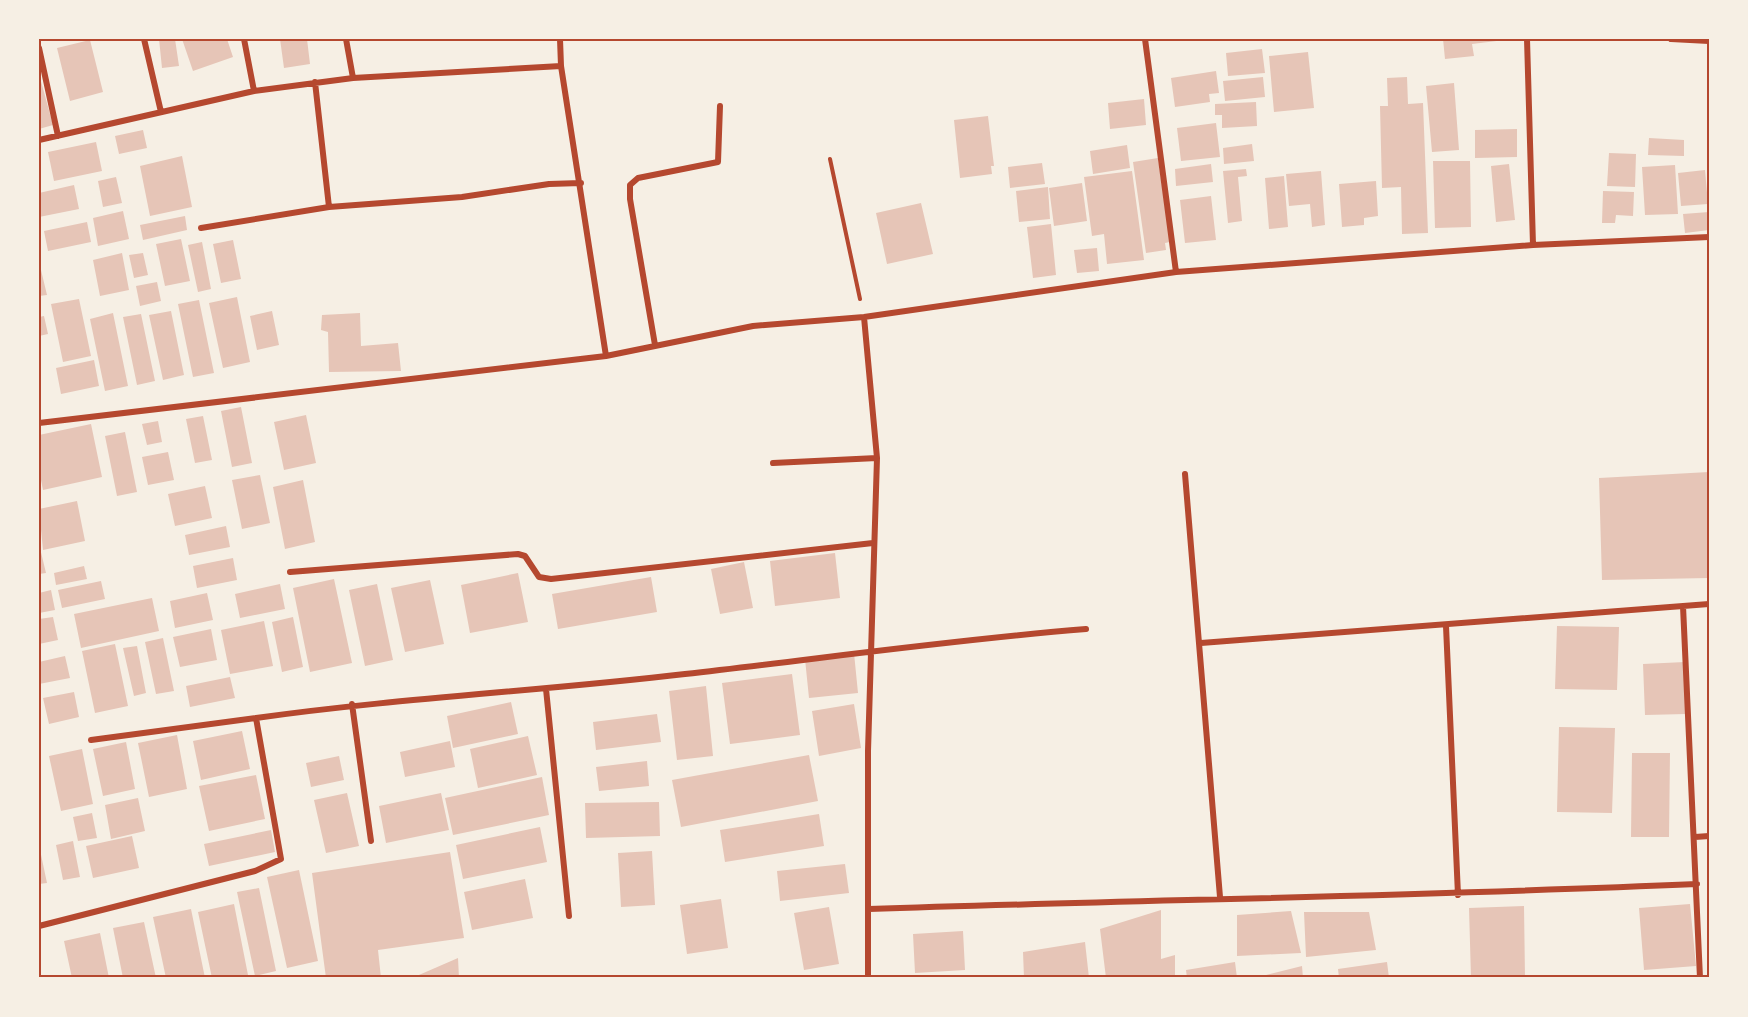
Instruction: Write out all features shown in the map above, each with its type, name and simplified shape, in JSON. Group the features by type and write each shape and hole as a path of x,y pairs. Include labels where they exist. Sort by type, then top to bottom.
{"street":[{"path":"144,39 161,112"},
{"path":"244,39 254,91"},
{"path":"346,39 353,78"},
{"path":"560,39 561,66 581,183 606,356"},
{"path":"1145,39 1176,272"},
{"path":"1527,39 1533,245"},
{"path":"1671,39 1709,41"},
{"path":"39,48 58,136"},
{"path":"39,140 254,91 315,82 561,66"},
{"path":"315,82 329,207"},
{"path":"655,345 630,199 630,185 638,178 718,162 720,106"},
{"path":"201,228 329,207 462,196 549,184 581,183"},
{"path":"39,423 606,356 753,326 864,317 1176,272 1533,245 1709,237"},
{"path":"864,317 877,458 870,650 868,978"},
{"path":"772,463 877,458"},
{"path":"1185,474 1201,643 1220,897"},
{"path":"290,572 518,554 525,556 539,577 551,579 873,543"},
{"path":"1201,643 1446,626 1709,604"},
{"path":"1683,606 1700,978"},
{"path":"1446,626 1458,895"},
{"path":"91,740 352,704 685,674 870,650 1086,629"},
{"path":"546,688 569,916"},
{"path":"352,704 371,841"},
{"path":"39,926 255,871 281,859 256,718"},
{"path":"1695,837 1709,836"},
{"path":"869,909 1220,897 1458,895 1697,884"}],"path":[{"path":"830,159 864,317"}],"building":[{"path":"159,39 175,39 179,66 162,68"},
{"path":"182,39 227,39 233,57 193,71"},
{"path":"280,39 307,39 310,64 284,68"},
{"path":"1443,39 1505,40 1472,44 1474,56 1445,59"},
{"path":"90,40 103,92 70,101 57,48"},
{"path":"1262,49 1265,73 1228,76 1226,53"},
{"path":"1308,52 1314,108 1274,112 1269,56"},
{"path":"1216,71 1219,93 1209,94 1210,102 1175,107 1171,78"},
{"path":"39,74 53,125 39,129"},
{"path":"1263,77 1265,97 1225,101 1223,81"},
{"path":"1407,77 1408,104 1423,103 1428,233 1402,234 1401,187 1382,188 1380,106 1388,106 1387,78"},
{"path":"1454,83 1459,150 1432,152 1426,86"},
{"path":"1144,99 1146,125 1110,129 1108,103"},
{"path":"1256,102 1257,126 1222,128 1222,115 1215,115 1215,104"},
{"path":"988,116 994,166 991,166 992,174 960,178 954,120"},
{"path":"1216,123 1220,157 1181,161 1177,128"},
{"path":"1517,129 1517,157 1475,158 1475,130"},
{"path":"143,130 147,148 119,154 115,136"},
{"path":"1649,138 1684,140 1684,156 1648,155"},
{"path":"96,142 102,171 54,181 48,152"},
{"path":"1252,144 1254,161 1224,164 1223,148"},
{"path":"1127,145 1130,168 1093,174 1090,151"},
{"path":"1609,153 1636,154 1635,187 1607,186"},
{"path":"182,156 192,207 150,216 140,166"},
{"path":"1158,158 1170,242 1165,243 1166,250 1146,253 1133,162"},
{"path":"1433,161 1470,161 1471,227 1435,228"},
{"path":"1042,163 1045,184 1010,188 1008,167"},
{"path":"1211,164 1213,182 1176,186 1175,169"},
{"path":"1509,164 1515,220 1496,222 1491,166"},
{"path":"1675,165 1678,214 1645,215 1642,167"},
{"path":"1246,169 1247,176 1238,177 1242,221 1228,223 1223,171"},
{"path":"1705,170 1708,204 1681,206 1678,173"},
{"path":"1132,171 1144,260 1107,264 1104,234 1092,236 1084,177"},
{"path":"1321,171 1325,225 1312,227 1310,204 1289,206 1286,174"},
{"path":"1284,176 1288,227 1269,229 1265,178"},
{"path":"116,177 122,203 103,207 98,181"},
{"path":"1376,181 1378,216 1364,218 1364,225 1342,227 1339,184"},
{"path":"1082,183 1087,221 1054,226 1049,188"},
{"path":"74,185 79,209 39,217 39,193"},
{"path":"1048,187 1050,219 1019,222 1016,191"},
{"path":"1603,191 1634,192 1633,216 1616,215 1615,223 1602,223"},
{"path":"1211,196 1216,240 1185,243 1180,200"},
{"path":"921,203 933,254 887,264 876,213"},
{"path":"123,211 129,239 98,246 93,218"},
{"path":"1709,212 1709,230 1685,233 1683,214"},
{"path":"185,216 187,230 143,240 140,225"},
{"path":"87,222 91,242 48,251 44,231"},
{"path":"1051,224 1056,275 1033,278 1027,227"},
{"path":"181,239 190,281 165,286 156,244"},
{"path":"233,240 241,279 221,283 213,244"},
{"path":"202,242 211,289 198,292 188,245"},
{"path":"1097,248 1099,271 1077,273 1074,250"},
{"path":"122,253 129,290 100,296 93,260"},
{"path":"143,253 148,275 134,278 129,255"},
{"path":"41,270 47,295 39,296 39,271"},
{"path":"157,282 161,301 140,306 136,286"},
{"path":"237,297 250,362 223,368 209,303"},
{"path":"79,299 91,356 63,362 51,304"},
{"path":"199,300 214,373 193,377 178,304"},
{"path":"171,311 184,375 163,380 149,315"},
{"path":"272,311 279,345 257,350 250,316"},
{"path":"113,313 128,386 105,391 90,319"},
{"path":"360,313 361,346 398,343 401,371 329,372 328,332 321,330 322,315"},
{"path":"141,314 155,381 137,385 123,317"},
{"path":"44,316 48,334 39,336 39,317"},
{"path":"94,360 99,386 61,394 56,368"},
{"path":"241,407 252,463 232,467 221,411"},
{"path":"306,415 316,463 284,470 274,422"},
{"path":"203,416 212,460 195,463 186,419"},
{"path":"158,421 162,442 147,445 142,424"},
{"path":"91,424 102,477 43,490 39,470 39,435"},
{"path":"125,432 137,492 117,496 105,436"},
{"path":"168,452 174,480 148,485 142,457"},
{"path":"1709,472 1709,578 1602,580 1599,478"},
{"path":"260,475 270,523 242,529 232,480"},
{"path":"303,480 315,542 285,549 273,487"},
{"path":"205,486 212,518 175,526 168,494"},
{"path":"77,501 85,541 43,550 39,509"},
{"path":"226,526 230,547 189,555 185,535"},
{"path":"39,544 46,573 39,574"},
{"path":"835,553 840,598 775,606 770,561"},
{"path":"233,558 237,580 197,588 193,566"},
{"path":"744,562 753,608 720,614 711,569"},
{"path":"84,566 87,579 56,585 54,573"},
{"path":"518,573 528,622 470,633 461,585"},
{"path":"651,577 657,612 558,629 552,594"},
{"path":"334,579 352,663 310,672 293,588"},
{"path":"430,580 444,644 405,652 391,588"},
{"path":"101,581 105,599 62,608 58,590"},
{"path":"280,584 285,609 240,618 235,594"},
{"path":"377,584 393,660 365,666 349,590"},
{"path":"51,590 55,610 39,613 39,593"},
{"path":"207,593 213,620 175,628 170,601"},
{"path":"152,598 159,631 81,648 74,614"},
{"path":"53,617 58,640 39,644 39,619"},
{"path":"293,617 303,667 282,672 272,622"},
{"path":"264,621 273,666 230,674 221,630"},
{"path":"1557,626 1619,627 1617,690 1555,689"},
{"path":"211,629 217,660 180,667 173,637"},
{"path":"163,638 174,691 156,694 145,642"},
{"path":"115,644 128,706 95,713 82,651"},
{"path":"137,646 146,693 134,696 123,648"},
{"path":"854,653 858,693 809,698 805,659"},
{"path":"65,656 70,678 39,684 39,662"},
{"path":"1685,662 1686,714 1645,715 1643,664"},
{"path":"792,674 800,735 730,744 722,683"},
{"path":"230,677 235,698 190,707 186,686"},
{"path":"706,686 713,756 677,760 669,691"},
{"path":"74,692 79,717 49,724 43,698"},
{"path":"511,702 518,734 453,748 447,716"},
{"path":"854,704 861,748 819,756 812,711"},
{"path":"657,714 661,742 596,750 593,722"},
{"path":"1559,727 1615,728 1612,813 1557,812"},
{"path":"242,731 250,769 201,780 193,741"},
{"path":"177,735 187,789 149,797 138,743"},
{"path":"528,736 537,775 478,788 470,749"},
{"path":"450,741 455,767 405,777 400,752"},
{"path":"126,742 135,789 103,796 93,749"},
{"path":"82,749 93,804 61,811 49,756"},
{"path":"1632,753 1670,753 1669,837 1631,837"},
{"path":"809,755 818,801 681,827 672,780"},
{"path":"339,756 344,780 311,787 306,763"},
{"path":"647,761 649,786 599,791 596,767"},
{"path":"256,775 265,819 209,831 199,786"},
{"path":"542,777 549,815 453,835 445,798"},
{"path":"347,793 359,846 326,853 314,800"},
{"path":"441,793 449,830 386,843 379,806"},
{"path":"138,798 145,831 111,839 105,805"},
{"path":"659,802 660,836 586,838 585,803"},
{"path":"92,813 97,838 78,841 73,817"},
{"path":"819,814 824,846 725,862 720,830"},
{"path":"540,827 547,862 463,879 456,845"},
{"path":"271,830 275,852 209,866 204,844"},
{"path":"132,836 139,868 93,878 86,846"},
{"path":"73,841 80,877 63,880 56,845"},
{"path":"39,851 47,883 39,884"},
{"path":"652,851 655,905 621,907 618,853"},
{"path":"450,852 464,938 378,950 381,978 326,978 312,873"},
{"path":"845,864 849,893 780,901 777,871"},
{"path":"299,870 318,961 287,968 267,877"},
{"path":"525,879 533,918 472,930 464,892"},
{"path":"259,888 276,971 255,976 237,892"},
{"path":"721,899 728,948 687,954 680,905"},
{"path":"234,904 248,975 212,978 198,912"},
{"path":"1690,904 1696,966 1644,970 1639,908"},
{"path":"1524,906 1525,978 1471,978 1469,908"},
{"path":"829,907 839,964 804,970 794,913"},
{"path":"191,909 205,978 166,978 153,917"},
{"path":"1161,910 1161,959 1175,955 1175,975 1106,978 1100,929"},
{"path":"1291,911 1301,953 1237,956 1237,915"},
{"path":"1304,912 1369,912 1376,950 1306,957"},
{"path":"144,922 156,978 123,978 113,928"},
{"path":"963,931 965,970 915,973 913,934"},
{"path":"100,933 109,978 72,978 64,941"},
{"path":"1085,942 1089,978 1024,978 1023,952"},
{"path":"458,958 459,978 412,978"},
{"path":"1235,962 1237,978 1187,978 1186,970"},
{"path":"1387,962 1389,978 1339,978 1338,969"},
{"path":"1302,966 1303,978 1263,978 1262,976"}]}
